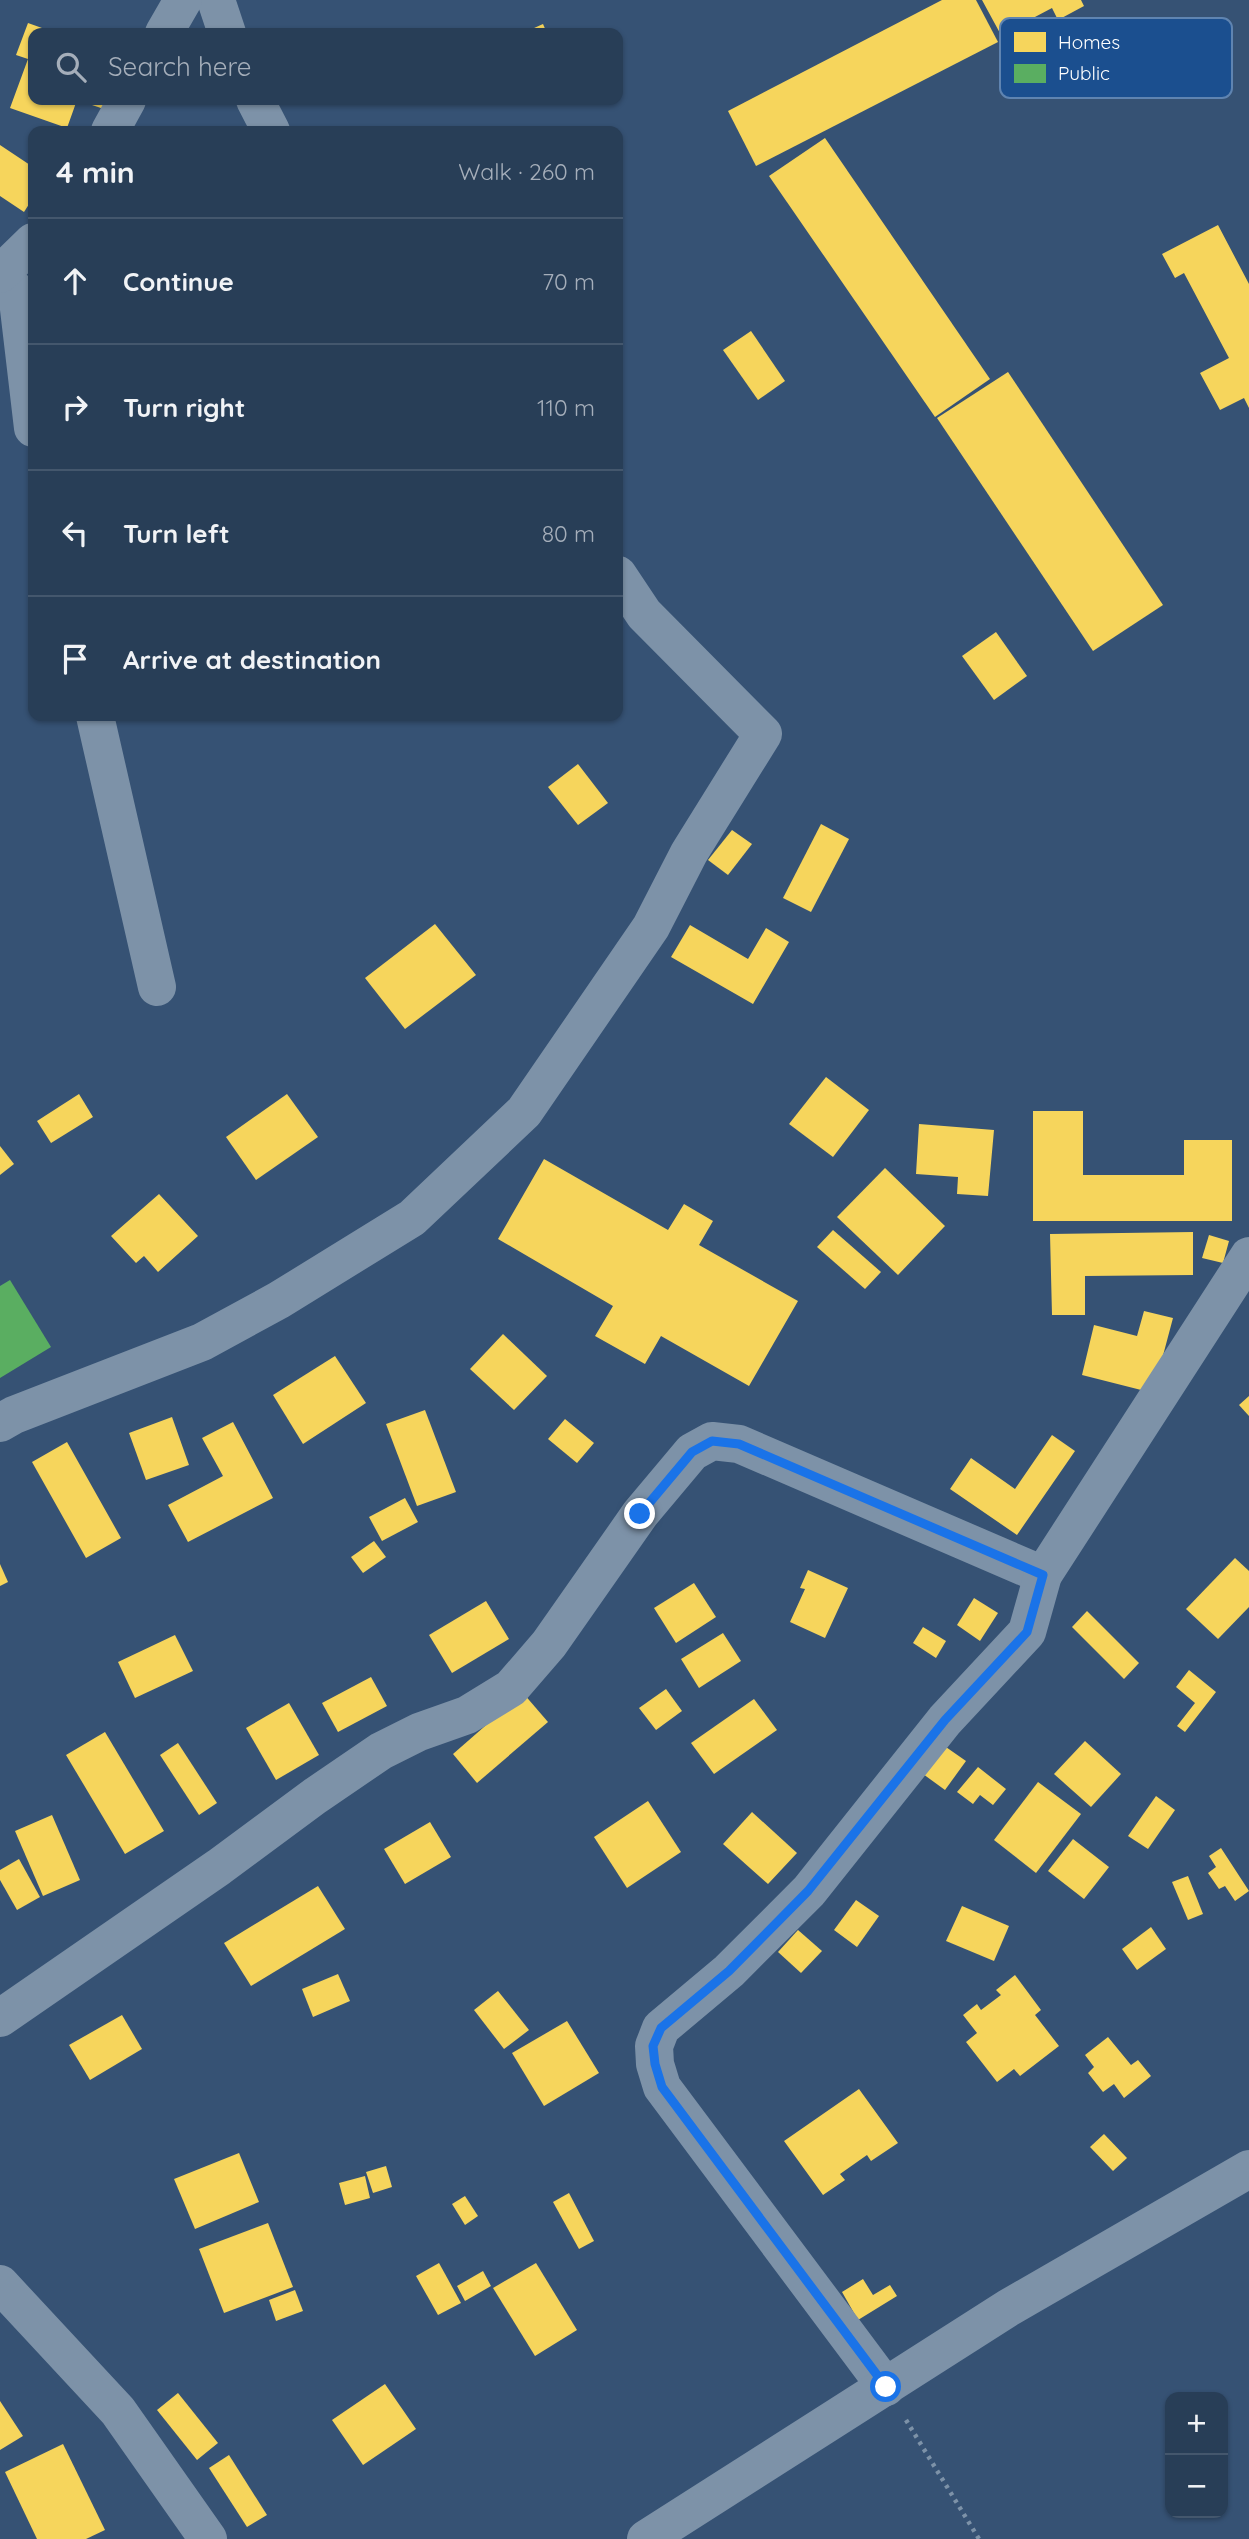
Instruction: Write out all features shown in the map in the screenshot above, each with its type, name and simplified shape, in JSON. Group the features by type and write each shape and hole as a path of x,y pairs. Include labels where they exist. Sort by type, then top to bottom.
{"street":[{"path":"167,28 183,0"},
{"path":"216,0 225,28"},
{"path":"113,126 124,105"},
{"path":"258,105 268,126"},
{"path":"28,247 0,274 18,292 28,383"},
{"path":"0,1423 14,1415 202,1342 279,1300 412,1218 524,1112 651,927 689,853 763,734 644,614 623,582"},
{"path":"96,721 156,987"},
{"path":"886,2387 662,2087 653,2046 661,2028 729,1971 808,1891 945,1720 1027,1632 1043,1575 1249,1256"},
{"path":"0,2018 381,1751 419,1732 467,1715 511,1688 549,1644 640,1514 692,1452 712,1441 739,1444 1043,1575"},
{"path":"646,2539 1008,2308 1249,2169"},
{"path":"0,2284 118,2411 208,2539"}],"path":[{"path":"886,2387 979,2539"}],"building: Homes":[{"path":"942,0 976,0 998,42 756,166 728,111"},
{"path":"982,0 1081,0 1084,6 1062,18 1057,18 1052,8 1033,18 1000,18 1000,33"},
{"path":"28,23 42,28 28,28 28,59 16,55"},
{"path":"28,59 28,105 75,105 68,126 10,108"},
{"path":"825,138 990,379 935,417 769,176"},
{"path":"0,145 28,164 28,206 24,212 0,196"},
{"path":"1218,225 1249,284 1249,408 1244,398 1220,410 1200,373 1229,358 1184,273 1175,278 1162,254"},
{"path":"751,331 785,381 758,400 723,350"},
{"path":"1008,372 1163,605 1093,651 937,418"},
{"path":"996,632 1027,676 994,700 962,656"},
{"path":"578,764 608,803 578,825 548,787"},
{"path":"821,824 849,839 811,912 783,898"},
{"path":"732,830 752,844 728,875 708,860"},
{"path":"435,924 476,975 405,1029 365,978"},
{"path":"690,925 748,959 766,928 789,942 753,1004 671,957"},
{"path":"826,1077 869,1110 833,1157 789,1124"},
{"path":"79,1094 93,1117 51,1143 37,1121"},
{"path":"287,1094 318,1137 256,1180 226,1137"},
{"path":"1033,1111 1083,1111 1083,1175 1184,1175 1184,1140 1232,1140 1232,1221 1033,1221"},
{"path":"919,1124 994,1130 988,1196 957,1194 958,1177 916,1174"},
{"path":"0,1146 14,1164 0,1175"},
{"path":"544,1159 668,1230 684,1204 713,1221 699,1245 798,1301 749,1386 661,1336 645,1364 595,1336 613,1306 498,1239"},
{"path":"885,1168 945,1226 898,1275 837,1217"},
{"path":"159,1194 198,1236 158,1272 144,1256 136,1263 111,1236"},
{"path":"833,1230 881,1272 865,1289 817,1247"},
{"path":"1193,1232 1193,1275 1085,1276 1085,1315 1052,1315 1050,1234"},
{"path":"1209,1235 1229,1241 1223,1263 1202,1258"},
{"path":"1144,1311 1173,1318 1153,1393 1082,1375 1094,1325 1137,1336"},
{"path":"503,1334 547,1376 514,1410 470,1369"},
{"path":"335,1356 366,1403 303,1444 273,1395"},
{"path":"1249,1396 1249,1416 1239,1405"},
{"path":"425,1410 456,1492 417,1506 386,1424"},
{"path":"172,1417 189,1465 146,1480 129,1433"},
{"path":"565,1419 594,1443 577,1463 548,1439"},
{"path":"233,1422 273,1498 188,1542 168,1505 223,1476 202,1438"},
{"path":"1052,1435 1075,1451 1017,1535 950,1489 971,1458 1015,1489"},
{"path":"67,1442 121,1538 86,1558 32,1462"},
{"path":"405,1498 418,1522 382,1541 369,1517"},
{"path":"374,1541 386,1557 363,1573 351,1557"},
{"path":"1235,1558 1249,1571 1249,1607 1218,1639 1186,1609"},
{"path":"0,1564 8,1582 0,1586"},
{"path":"808,1570 848,1588 825,1638 790,1622 805,1589 800,1588"},
{"path":"694,1583 716,1617 676,1643 654,1608"},
{"path":"974,1598 998,1613 980,1641 957,1625"},
{"path":"486,1601 509,1639 452,1673 429,1635"},
{"path":"1087,1611 1139,1663 1124,1679 1072,1627"},
{"path":"923,1627 946,1641 936,1658 913,1643"},
{"path":"723,1633 741,1661 699,1688 681,1659"},
{"path":"175,1635 193,1671 135,1698 118,1662"},
{"path":"1189,1670 1216,1692 1185,1732 1177,1726 1195,1703 1176,1687"},
{"path":"371,1677 387,1706 338,1732 322,1703"},
{"path":"666,1689 682,1711 656,1730 639,1708"},
{"path":"523,1693 548,1722 477,1783 453,1754"},
{"path":"754,1699 777,1730 714,1774 691,1743"},
{"path":"289,1703 319,1755 276,1780 246,1728"},
{"path":"105,1732 164,1831 125,1854 66,1755"},
{"path":"1085,1741 1121,1774 1091,1807 1054,1774"},
{"path":"178,1743 217,1803 199,1815 160,1755"},
{"path":"943,1745 966,1761 945,1790 923,1774"},
{"path":"978,1767 1006,1789 993,1805 980,1795 973,1804 957,1792"},
{"path":"1038,1782 1081,1814 1036,1873 994,1840"},
{"path":"1156,1796 1175,1810 1148,1849 1128,1836"},
{"path":"648,1801 681,1852 627,1888 594,1837"},
{"path":"752,1812 797,1853 768,1884 723,1844"},
{"path":"52,1815 80,1880 43,1896 15,1831"},
{"path":"430,1822 451,1857 405,1884 384,1849"},
{"path":"1073,1839 1109,1867 1084,1899 1048,1871"},
{"path":"1221,1848 1249,1891 1235,1901 1225,1886 1219,1889 1208,1873 1216,1867 1209,1856"},
{"path":"19,1859 40,1897 17,1910 0,1880 0,1870"},
{"path":"1188,1876 1203,1914 1188,1920 1172,1882"},
{"path":"318,1886 345,1929 251,1986 224,1943"},
{"path":"856,1900 879,1916 857,1947 834,1930"},
{"path":"962,1906 1009,1926 994,1961 946,1941"},
{"path":"1151,1927 1166,1949 1137,1970 1122,1949"},
{"path":"798,1930 822,1951 801,1973 778,1952"},
{"path":"338,1974 350,2001 313,2017 302,1989"},
{"path":"1015,1975 1041,2010 1035,2015 1059,2046 1020,2076 1014,2069 997,2082 966,2042 977,2033 963,2015 977,2004 981,2010 1001,1995 996,1990"},
{"path":"498,1991 529,2030 504,2049 474,2010"},
{"path":"122,2015 142,2049 90,2080 69,2045"},
{"path":"567,2021 599,2073 544,2106 512,2053"},
{"path":"1108,2037 1131,2065 1138,2060 1151,2076 1124,2098 1114,2084 1103,2092 1088,2073 1094,2067 1085,2055"},
{"path":"859,2089 898,2143 871,2161 867,2155 840,2174 845,2180 823,2195 784,2141"},
{"path":"1104,2134 1127,2158 1113,2171 1090,2147"},
{"path":"239,2153 259,2202 195,2229 174,2179"},
{"path":"386,2166 392,2187 373,2193 366,2172"},
{"path":"365,2176 370,2198 345,2205 339,2183"},
{"path":"569,2193 594,2241 579,2249 553,2202"},
{"path":"465,2196 478,2216 465,2225 452,2204"},
{"path":"268,2223 293,2287 224,2313 199,2249"},
{"path":"439,2263 461,2303 438,2315 416,2276"},
{"path":"536,2263 577,2330 535,2356 493,2288"},
{"path":"483,2271 491,2286 465,2301 457,2286"},
{"path":"863,2279 873,2295 890,2285 897,2296 858,2320 842,2292"},
{"path":"295,2290 303,2311 276,2321 269,2300"},
{"path":"385,2384 416,2429 363,2465 332,2420"},
{"path":"178,2393 218,2443 197,2460 157,2410"},
{"path":"0,2401 23,2436 0,2450"},
{"path":"63,2444 105,2530 86,2539 37,2539 5,2472"},
{"path":"229,2455 267,2515 247,2527 209,2468"}],"building: Public":[{"path":"10,1280 51,1347 0,1378 0,1286"}],"route":[{"path":"640,1514 692,1452 712,1441 739,1444 1043,1575 1027,1632 945,1720 808,1891 729,1971 661,2028 653,2046 662,2087 886,2387"}]}
